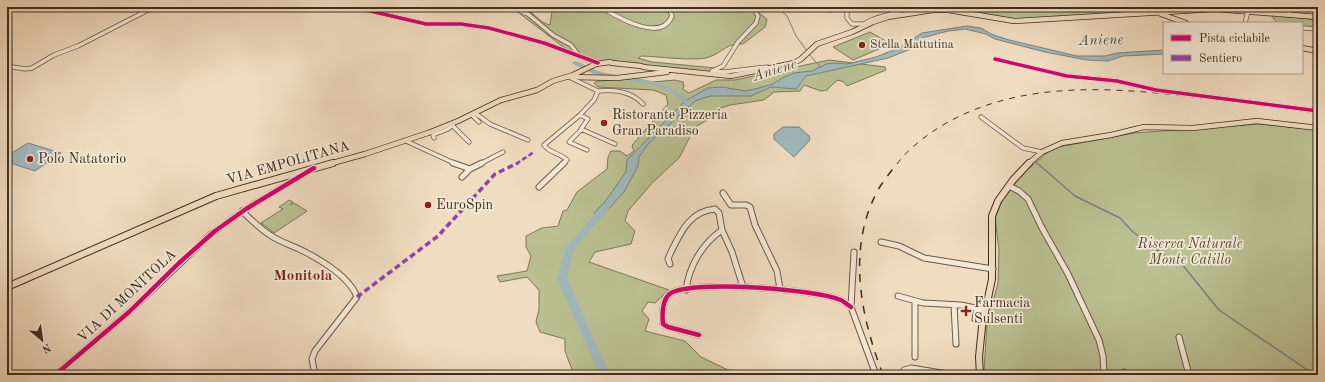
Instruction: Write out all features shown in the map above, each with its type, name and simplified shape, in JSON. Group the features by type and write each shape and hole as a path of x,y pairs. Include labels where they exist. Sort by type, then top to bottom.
{"main road":[{"path":"569,77 617,78 653,71 682,71 732,76 796,63 817,44 852,32 888,17 933,8 1014,21 1215,9 1318,17"},
{"path":"1159,13 1183,22"},
{"path":"1303,48 1318,51"},
{"name":"VIA EMPOLITANA","path":"7,287 200,202 246,186 314,168 452,125 501,100 537,90 556,80 569,77 596,64 611,63 642,67 653,71"},
{"path":"580,72 581,75 585,77"},
{"path":"980,375 979,354 982,327 993,269 992,216 996,205 1008,186 1024,168 1042,152 1059,144 1146,127 1193,128 1260,121 1318,128"}],"street":[{"path":"130,7 144,12"},
{"path":"7,66 25,69 32,68 54,55 78,46 154,7"},
{"path":"353,7 426,24 461,24 491,28 544,43 596,64"},
{"path":"365,10 369,7"},
{"path":"510,7 529,15 553,35 571,45 577,51 579,56"},
{"path":"600,7 636,25 652,28 664,25 671,20 672,15 669,7"},
{"path":"753,7 758,16 756,23 738,42 722,66 712,71 724,72 764,67 770,68"},
{"path":"822,7 831,10 844,7"},
{"path":"847,7 848,18 852,24 871,23"},
{"path":"864,24 868,20 881,15 900,12 909,7"},
{"path":"1159,7 1159,13"},
{"path":"1270,7 1274,13"},
{"path":"1286,7 1291,15"},
{"path":"1245,22 1248,11"},
{"path":"1303,28 1316,29 1318,42"},
{"path":"995,59 1019,63 1067,76 1115,81 1156,90 1318,111"},
{"path":"569,77 598,91 611,90 624,92 636,97 643,104"},
{"path":"539,186 567,160 564,156 545,148 544,145 580,116 594,100 598,91"},
{"path":"473,114 479,122"},
{"path":"473,114 490,124 528,140"},
{"path":"580,116 587,118 588,120 581,128 582,130 570,139 569,142 587,150"},
{"path":"981,117 1023,148 1042,152"},
{"path":"434,138 433,135 448,129 452,125 469,142"},
{"path":"582,130 615,144"},
{"path":"406,140 446,160 470,169"},
{"path":"462,177 470,169 503,152"},
{"name":"VIA DI MONITOLA","path":"55,375 130,312 179,263 208,237 242,211 314,168"},
{"path":"1008,186 1019,191 1028,199 1040,226 1068,274 1099,340 1102,352 1104,375"},
{"path":"723,193 731,205 746,205 751,207 756,225 778,271 780,289"},
{"path":"670,264 669,257 690,219 709,209 717,211 722,230 732,252 743,287"},
{"path":"242,211 260,229 274,238 307,253 336,272 354,289 357,297 313,353 312,359 315,375"},
{"path":"686,290 689,276 706,244 712,236 722,230"},
{"path":"882,242 899,246 924,258 993,269"},
{"path":"851,307 854,252"},
{"path":"699,335 666,327 662,323 667,296 675,291 743,287 780,289 829,296 846,301 851,307 876,375"},
{"path":"898,296 928,304 954,305 985,310"},
{"path":"915,301 915,357"},
{"path":"954,305 956,344"},
{"path":"975,319 977,308"},
{"path":"1179,337 1189,375"},
{"path":"903,375 904,370 911,368 954,375"}],"green space":[{"path":"545,7 756,7 759,13 767,19 765,27 743,44 728,46 709,57 686,59 641,56 638,58 652,62 715,68 707,73 597,61 570,52 519,13 522,8 526,9 546,24 550,25 552,12"},
{"path":"933,7 1143,7 1149,12 1020,20"},
{"path":"1271,15 1312,19 1318,28 1303,27 1303,22 1276,22"},
{"name":"Stella Mattutina","path":"870,32 891,44 853,60 833,47"},
{"path":"829,60 885,67 886,70 847,86 844,82 838,80 827,90 821,91 804,85 800,91 774,92 764,100 730,105 716,110 711,118 695,127 679,158 653,182 628,211 625,221 635,231 631,244 595,252 589,262 669,290 655,303 648,302 642,311 649,319 645,331 685,341 701,357 728,370 751,371 757,375 574,375 565,351 565,339 540,332 536,322 539,309 539,290 527,277 500,282 497,276 527,271 531,256 526,247 526,236 542,228 558,226 563,211 567,210 577,192 607,169 608,157 611,151 620,151 627,156 634,151 632,147 633,144 668,104 666,95 653,90 598,87 594,83 598,81 630,79 653,82 675,80 683,82 683,89 689,93 716,80 735,80"},
{"name":"Riserva Naturale Monte Catillo","path":"1259,124 1318,130 1318,375 985,375 987,324 998,283 999,251 995,217 1003,199 1021,175 1053,148 1134,133"},
{"path":"289,200 293,202 290,205 294,203 307,211 274,233 261,223 283,209 279,207"}],"water":[{"path":"967,26 981,28 991,34 1009,40 1077,56 1105,56 1117,53 1163,50 1163,54 1123,56 1108,61 1087,60 1045,52 995,39 986,34 965,29 948,31 922,38 911,49 888,58 806,76 796,89 771,87 751,96 710,96 695,101 648,144 639,157 638,166 624,192 602,216 594,213 604,203 626,172 627,160 685,101 708,88 722,87 745,91 755,89 773,84 794,73 812,71 826,64 847,64 876,57 899,48 922,33"},
{"path":"783,127 799,127 809,136 810,140 794,157 774,139 774,134"},
{"name":"Polo Natatorio","path":"28,143 61,153 35,171 7,162 7,156"}],"waterway":[{"path":"777,7 787,16 796,36 807,51"},
{"path":"809,54 821,68"},
{"path":"575,63 597,73 656,84 673,91 687,103"},
{"path":"1037,163 1075,196 1120,218 1132,231 1147,243 1172,260 1181,263 1219,310 1315,375"},
{"name":"Aniene","path":"605,208 569,249 562,279 605,375"}],"railway":[{"path":"897,164 910,149 927,136 938,128 968,112 1000,101 1033,94 1066,90 1134,91 1168,94 1318,113"},
{"path":"883,375 868,330 863,307 860,283 860,259 862,236 868,213 882,183 897,163"}],"marked path":[{"path":"357,297 438,236 495,174 520,162 534,152"}],"cycle path":[{"path":"353,7 426,24 461,24 489,28 544,43 598,63"},
{"path":"995,59 1067,76 1117,81 1156,90 1318,111"},
{"path":"55,375 129,312 179,263 215,231 246,209 314,168"},
{"path":"699,335 668,327 663,324 663,307 668,295 684,289 706,287 764,288 821,295 841,300 851,307"}],"place":[{"name":"Stella Mattutina","path":"862,45"},
{"name":"Ristorante Pizzeria Gran Paradiso","path":"604,123"},
{"name":"Polo Natatorio","path":"30,159"},
{"name":"EuroSpin","path":"428,205"},
{"name":"Farmacia Sulsenti","path":"966,311"}],"district":[{"name":"Monitola","path":"303,276"}]}
